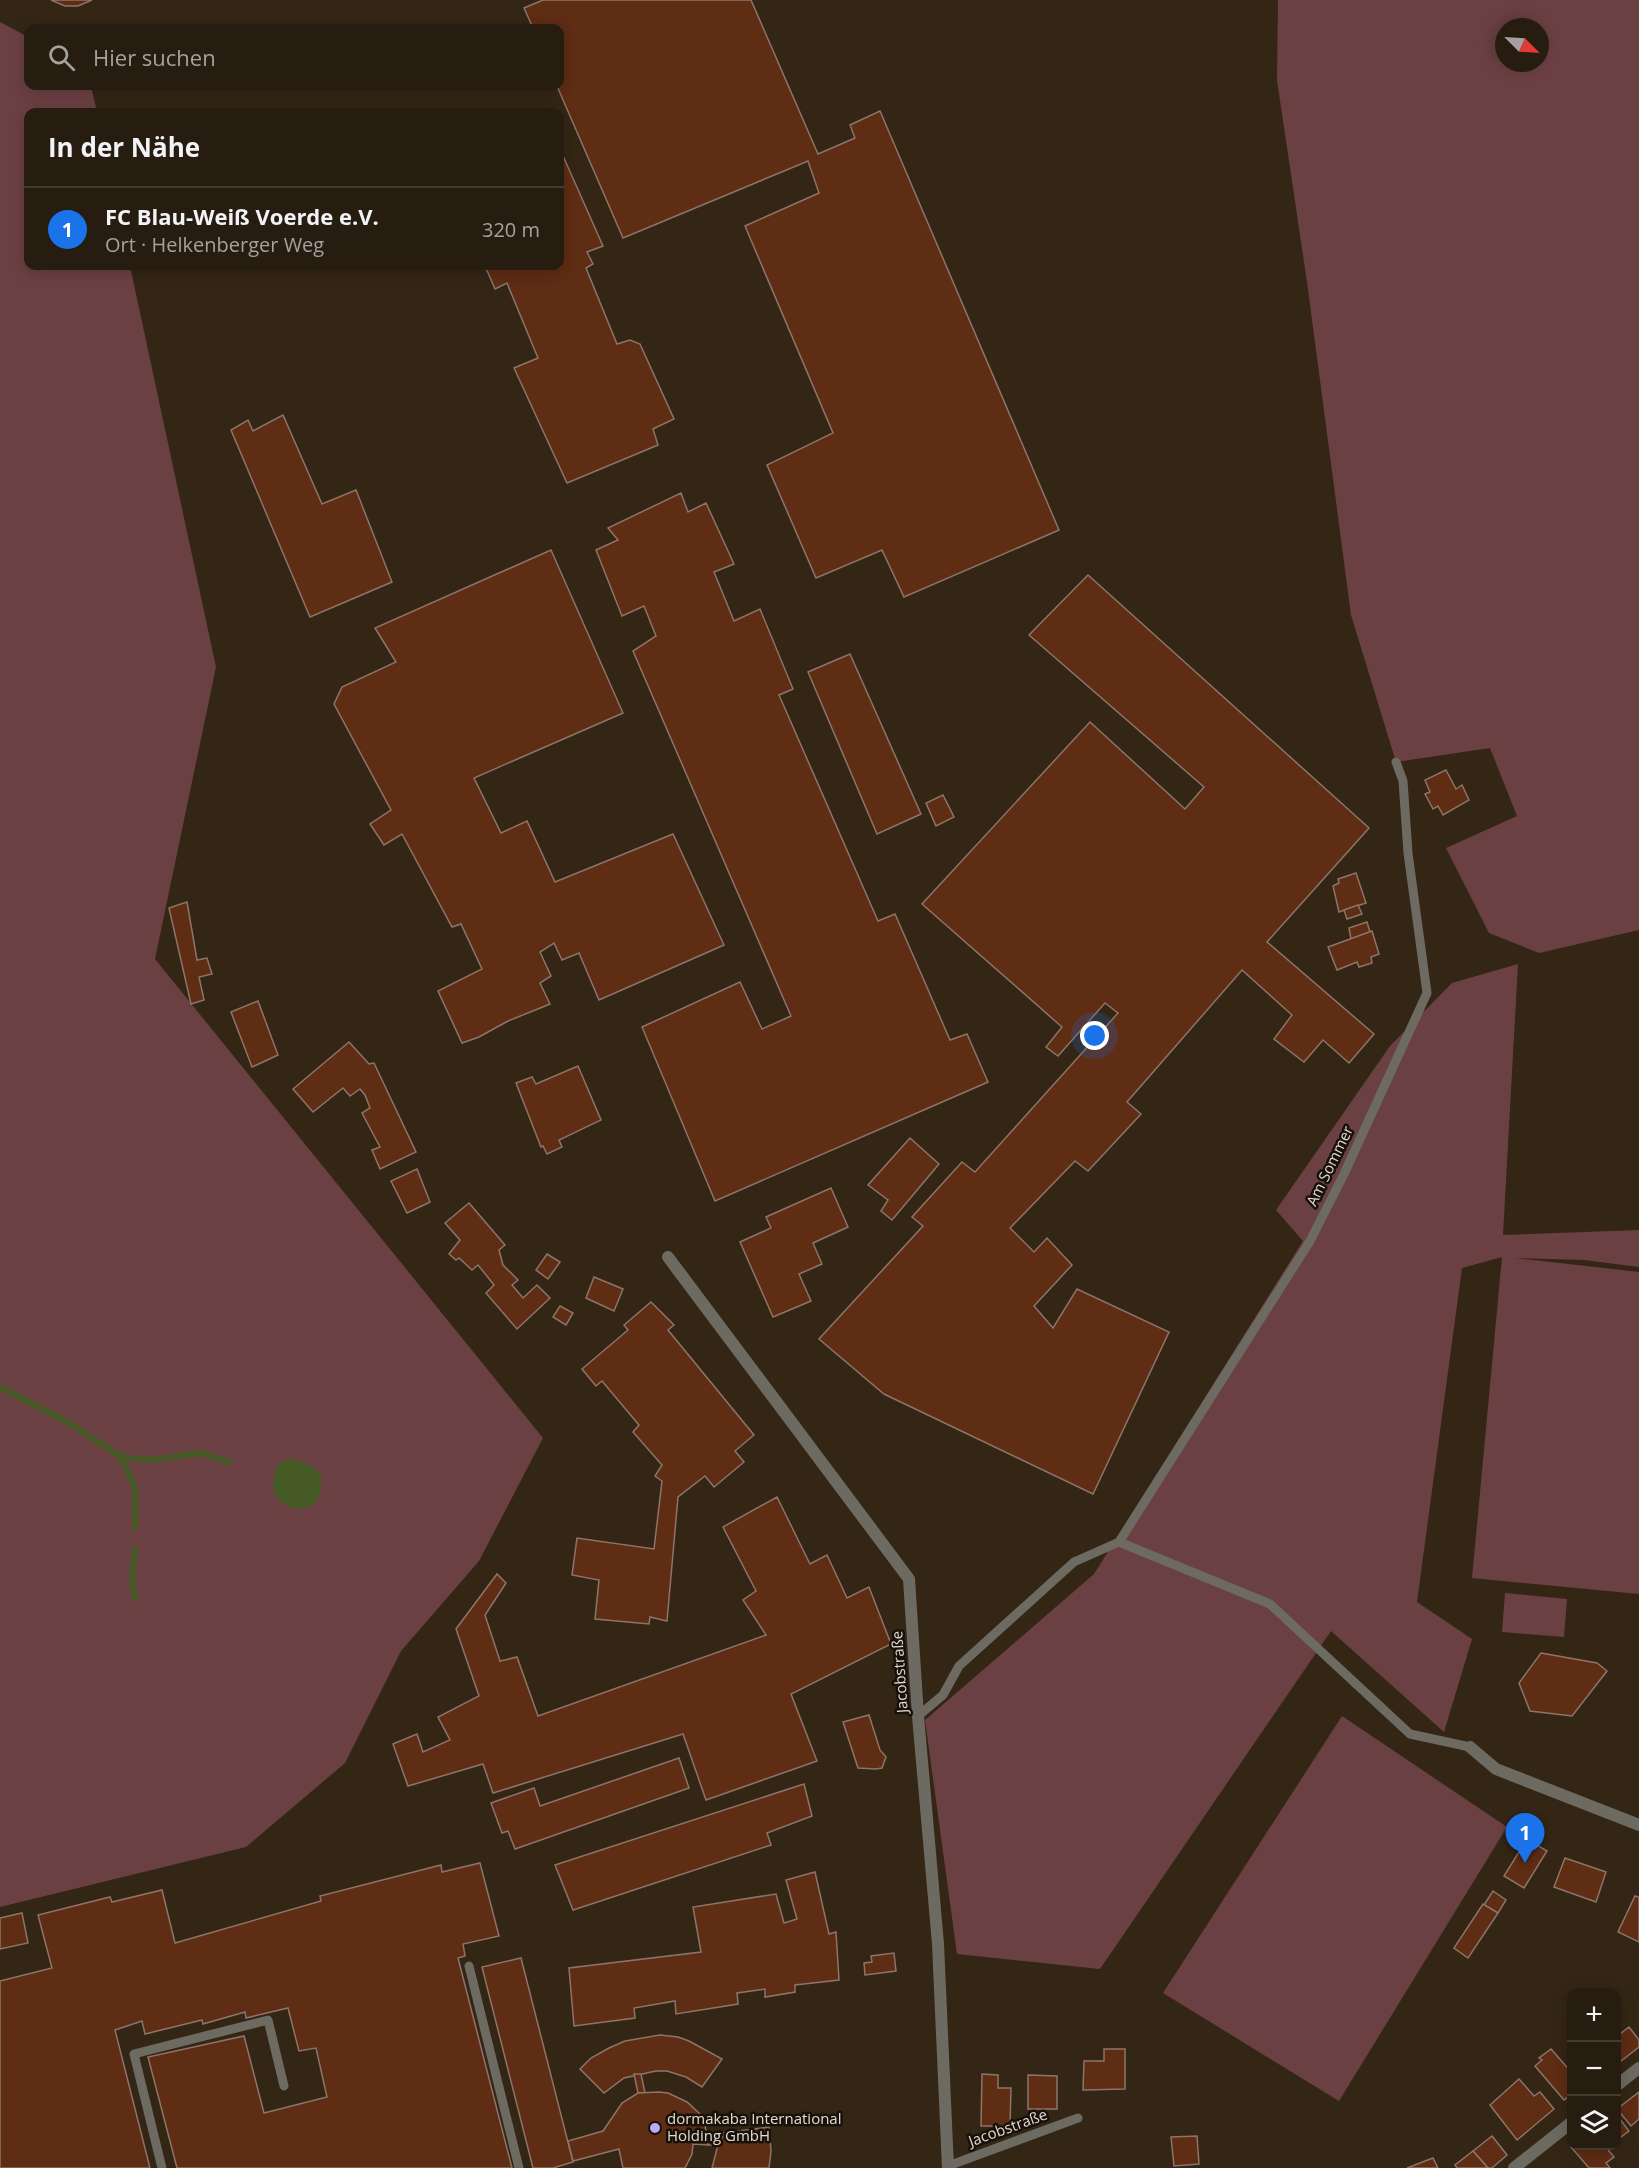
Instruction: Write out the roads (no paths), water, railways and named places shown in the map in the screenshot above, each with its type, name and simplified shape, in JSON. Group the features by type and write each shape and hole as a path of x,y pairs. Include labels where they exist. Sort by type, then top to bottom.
{"street":[{"name":"Jacobstraße","path":"668,1257 909,1579 918,1716 938,1944 948,2167"},
{"path":"1470,1747 1496,1768 1639,1826"},
{"path":"1621,2083 1639,2068"},
{"path":"1514,2168 1567,2126"}],"lane":[{"name":"Am Sommer","path":"1119,1542 1310,1241 1344,1174 1427,993 1408,853 1403,781 1396,762"},
{"path":"918,1716 943,1695 959,1666 1074,1562 1119,1542 1270,1604 1410,1734 1470,1747"},
{"path":"469,1966 519,2168"},
{"path":"162,2168 134,2054 268,2020 284,2086"},
{"name":"Jacobstraße","path":"948,2167 1078,2118"}],"waterway":[{"path":"0,1387 71,1424 118,1455 151,1460 200,1453 229,1462"},
{"path":"118,1455 130,1475 135,1490 135,1527"},
{"path":"135,1549 132,1579 135,1598"}],"place":[{"name":"FC Blau-Weiß Voerde e.V.","path":"1525,1863"},
{"name":"dormakaba International Holding GmbH","path":"655,2128"}]}
